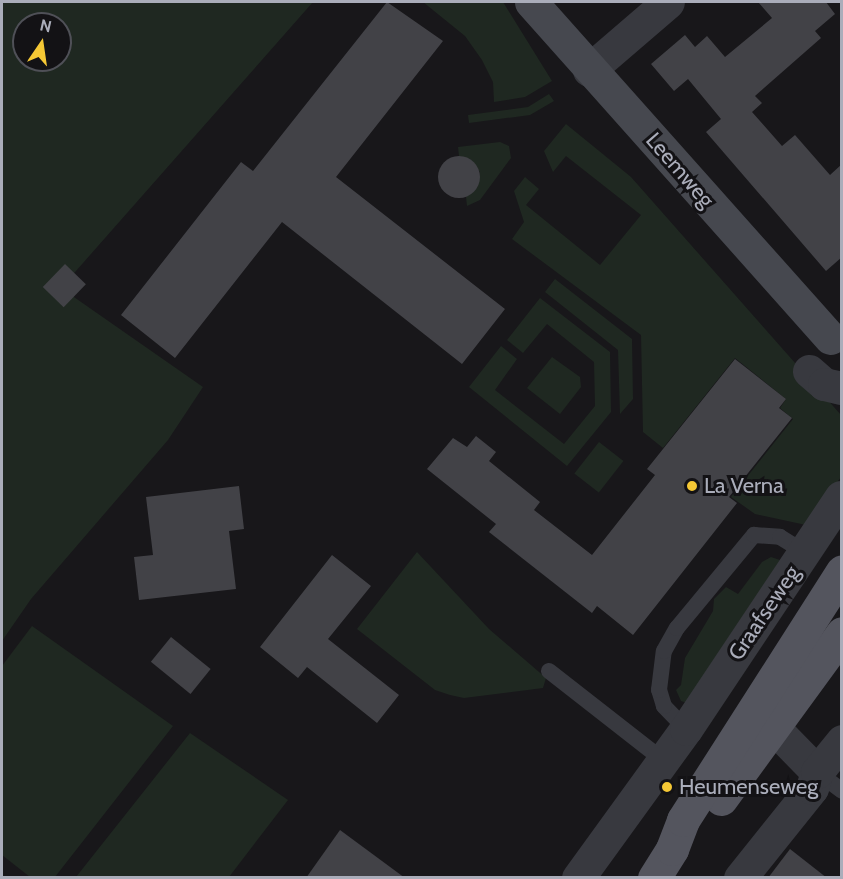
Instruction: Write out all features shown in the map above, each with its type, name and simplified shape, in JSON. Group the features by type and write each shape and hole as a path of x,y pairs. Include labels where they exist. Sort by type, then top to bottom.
{"main road":[{"name":"Graafseweg","path":"654,878 672,849 683,820 842,571"},
{"name":"Graafseweg","path":"672,849 699,829 842,633"}],"street":[{"name":"Leemweg","path":"531,2 589,69 836,334"},
{"path":"589,69 668,2"},
{"path":"809,371 824,384 842,388"},
{"name":"Graafseweg","path":"578,878 686,729 841,496"},
{"path":"772,726 829,781"},
{"path":"686,729 728,749"},
{"path":"740,878 812,788 829,781 842,741"}],"lane":[{"path":"686,729 663,706 659,690 664,651 677,628 754,535 780,537 804,552"},
{"path":"549,671 663,760"}],"shaded area":[{"path":"2,2 313,2 61,288 203,387 168,440 31,599 2,641"},
{"path":"423,2 503,2 552,81 525,97 494,102 493,82 482,60 465,36"},
{"path":"549,94 554,101 530,115 469,123 468,115 528,107"},
{"path":"566,124 631,177 841,415 841,477 806,525 755,514 731,497 793,419 780,408 786,399 735,358 663,448 643,432 641,335 512,239 524,222 514,191 525,177 539,189 526,205 600,265 641,215 566,156 553,172 544,151"},
{"path":"500,142 509,146 511,158 480,200 467,206 466,197 477,188 480,172 470,159 459,156 458,147"},
{"path":"555,279 632,339 633,399 620,414 618,350 545,292"},
{"path":"540,298 610,352 611,412 567,466 469,387 501,346 517,359 495,390 564,444 595,406 594,362 547,324 523,353 507,340"},
{"path":"552,357 580,377 581,387 560,414 527,388"},
{"path":"599,442 623,461 599,493 574,474"},
{"path":"417,552 489,629 546,678 543,688 464,698 450,695 435,690 357,629"},
{"path":"771,557 780,560 687,703 681,701 676,690 681,685 685,658 713,611 714,599 726,587 738,594 762,562"},
{"path":"32,626 173,726 55,877 30,877 2,855 2,666"},
{"path":"190,733 288,800 229,877 76,877"}],"building":[{"path":"387,2 443,41 336,177 505,309 462,364 282,222 175,358 121,315 241,162 253,171"},
{"path":"758,2 826,2 835,14 815,31 821,38 755,96 762,103 752,112 782,146 795,135 830,175 842,164 842,257 826,271 706,132 721,119 688,79 674,91 651,64 685,35 695,47 707,36 725,57 772,18"},
{"path":"459,156 467,157 474,162 479,169 479,185 474,192 467,197 459,198 451,197 444,192 439,185 438,177 439,169 444,162 451,157"},
{"path":"65,264 86,284 64,307 43,287"},
{"name":"La Verna","path":"735,359 786,399 779,408 792,418 729,497 737,503 633,635 597,606 592,613 489,532 496,524 427,469 453,438 467,447 476,436 496,452 489,461 540,502 534,510 592,555 655,475 647,469"},
{"path":"239,486 244,529 229,531 236,589 139,600 134,557 153,555 146,497"},
{"path":"332,555 371,586 328,639 399,695 377,723 307,667 298,678 260,647"},
{"path":"171,637 211,669 190,694 151,662"},
{"path":"340,830 405,878 306,878"},
{"path":"790,849 827,878 768,878"}],"place":[{"name":"La Verna","path":"692,486"},
{"name":"Heumenseweg","path":"667,787"}]}
